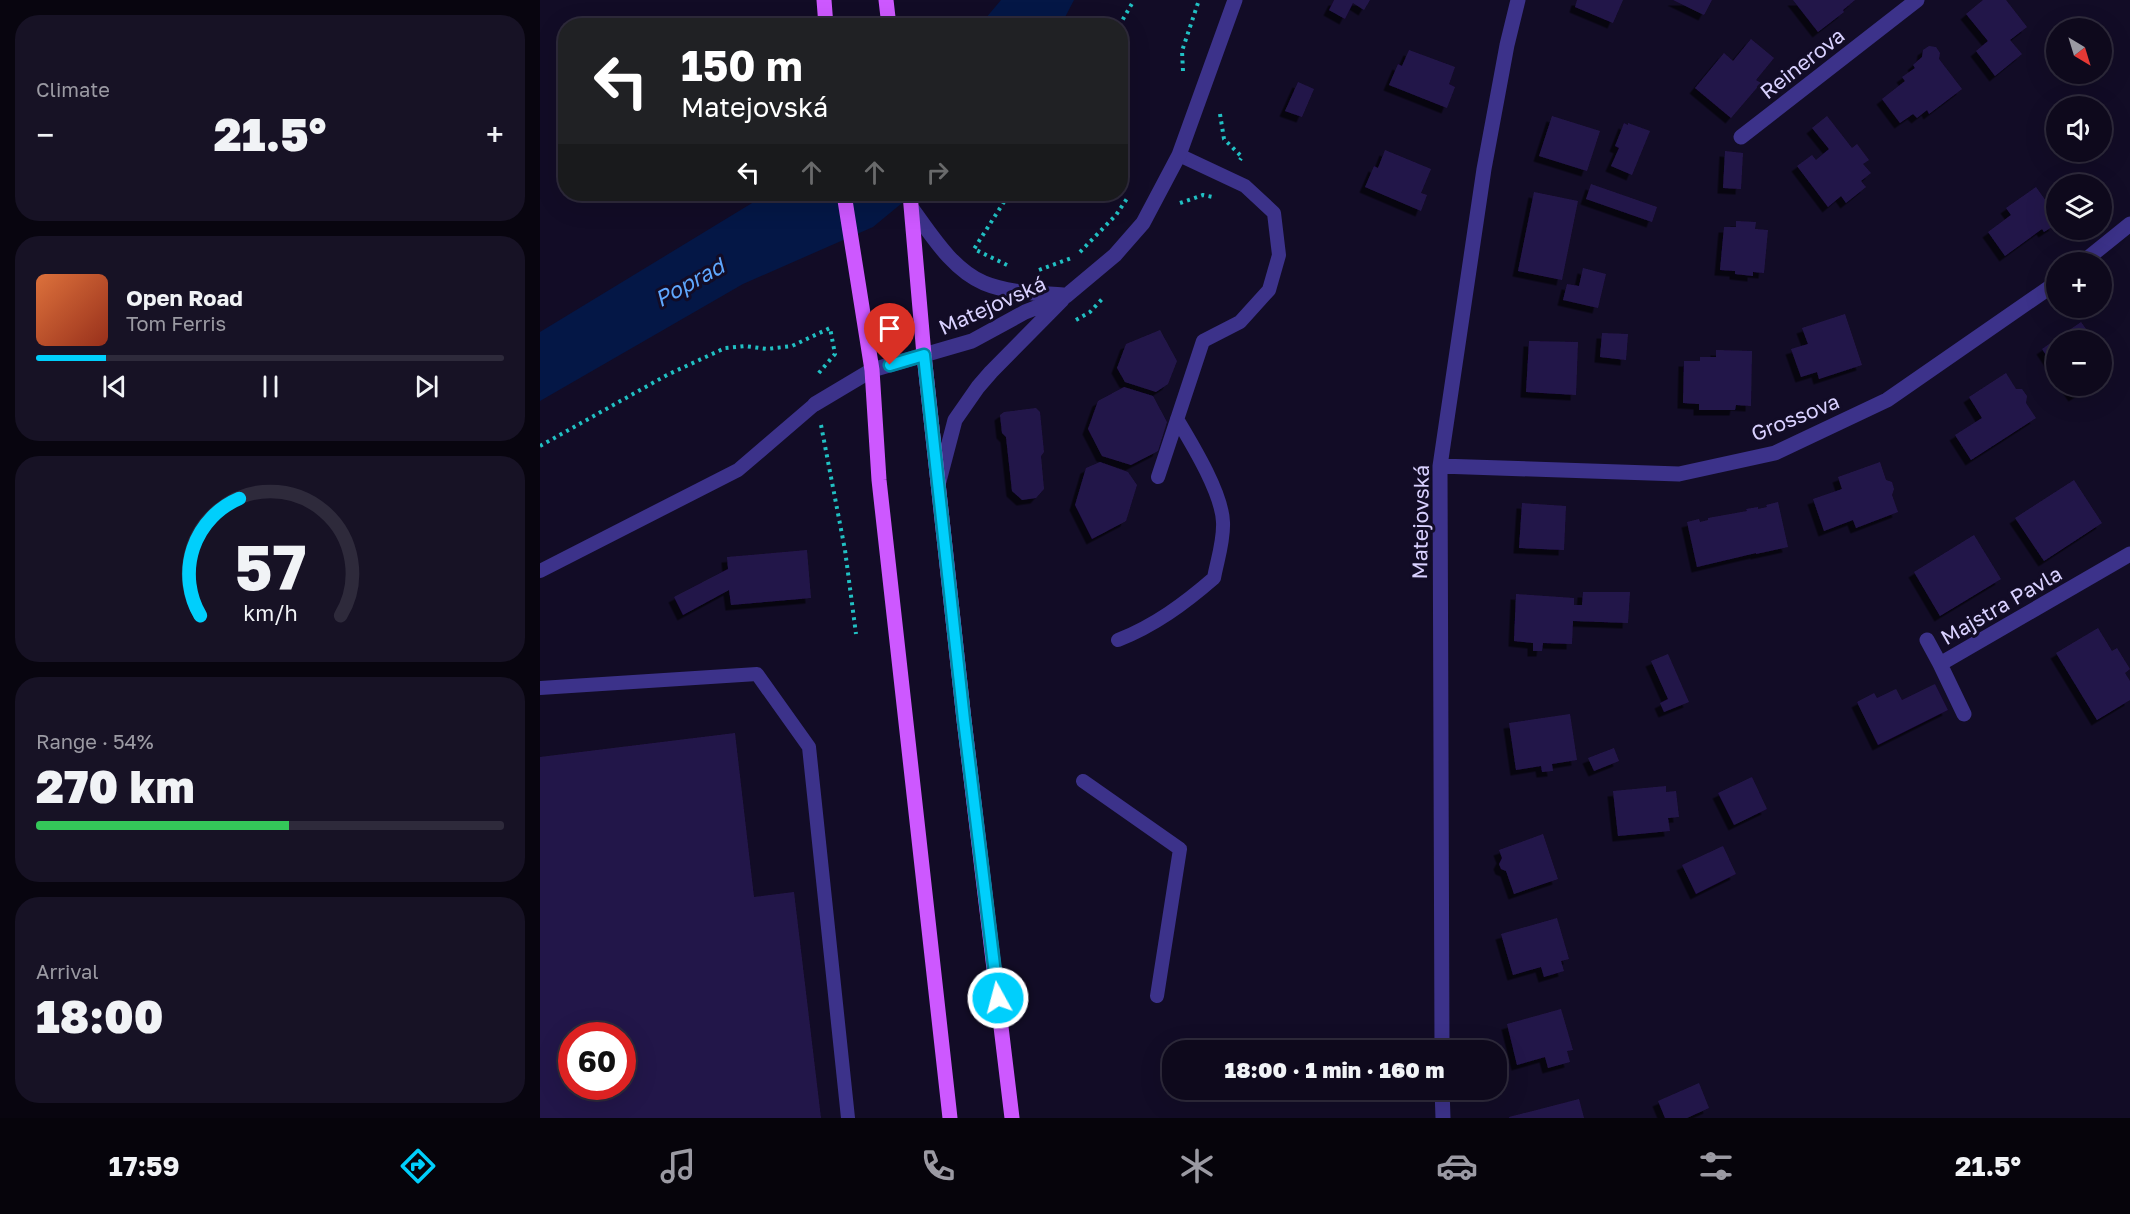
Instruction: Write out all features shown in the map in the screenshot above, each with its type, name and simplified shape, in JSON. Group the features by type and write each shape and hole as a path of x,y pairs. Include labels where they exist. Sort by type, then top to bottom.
{"main road":[{"path":"824,0 825,18"},
{"path":"886,0 888,18"},
{"path":"845,201 872,370 879,480 950,1118"},
{"path":"911,201 924,355 964,720 1012,1118"}],"street":[{"name":"Matejovská","path":"815,404 872,370 972,341 1025,312 1066,296 1115,255 1143,223 1179,155 1235,0"},
{"name":"Matejovská","path":"1442,1040 1440,466 1484,169 1507,45 1518,0"},
{"name":"Reinerova","path":"1741,137 1917,0"},
{"path":"913,210 959,267 984,283 1015,290 1066,296"},
{"path":"2095,252 2130,224"},
{"name":"Grossova","path":"1440,466 1679,474 1774,453 1887,400 2046,290"},
{"path":"939,481 955,420 978,387 1066,296"},
{"name":"Majstra Pavla","path":"1964,714 1940,664 2130,554"},
{"path":"1928,640 1940,664"},
{"path":"1442,1100 1443,1118"}],"lane":[{"path":"1158,477 1203,340 1240,322 1269,290 1279,255 1274,213 1245,186 1179,155"},
{"path":"540,571 738,470 815,404"},
{"path":"1118,640 1143,630 1172,612 1214,578 1223,521 1202,462 1177,419"},
{"path":"540,688 757,674 803,738 809,747 848,1118"},
{"path":"1083,781 1180,849 1157,996"}],"path":[{"path":"1124,18 1134,0"},
{"path":"1184,73 1182,51 1199,0"},
{"path":"1128,198 1134,190"},
{"path":"1005,201 974,249 1016,269"},
{"path":"1036,271 1075,257 1116,215 1126,201"},
{"path":"540,446 667,375 725,348 745,346 767,349 792,346 830,328 835,354 816,376 815,404 821,423 845,550 856,634"}],"water":[{"path":"1001,0 1074,0 1065,18 986,18"},
{"name":"Poprad","path":"755,201 905,201 873,227 743,284 540,401 540,332"}],"building":[{"path":"1334,0 1370,0 1364,10 1353,3 1345,19 1329,10"},
{"path":"1577,0 1623,0 1613,23 1575,7"},
{"path":"1673,0 1712,0 1704,15"},
{"path":"1793,0 1855,0 1843,10 1844,12 1818,32"},
{"path":"1983,0 2006,0 2027,27 2010,40 2022,54 1995,76 1976,51 1988,41 1966,14"},
{"path":"1751,39 1774,58 1756,80 1761,83 1731,118 1695,88 1724,53 1733,61"},
{"path":"1929,46 1936,47 1940,53 1939,59 1962,89 1929,114 1927,110 1917,118 1913,114 1900,123 1882,99 1905,81 1902,77 1915,68 1913,65 1922,57 1923,50"},
{"path":"1409,50 1455,67 1449,84 1455,87 1447,108 1389,85 1398,64 1402,66"},
{"path":"1298,82 1314,89 1302,117 1285,111"},
{"path":"1552,116 1600,131 1587,171 1539,156"},
{"path":"1827,116 1852,148 1857,144 1869,160 1863,164 1871,173 1861,181 1866,187 1846,203 1841,196 1828,207 1797,166 1812,155 1816,160 1829,149 1812,128"},
{"path":"1624,123 1650,131 1632,175 1611,166 1619,148 1615,146"},
{"path":"1385,150 1431,169 1421,193 1427,195 1421,211 1365,187 1374,166 1378,168"},
{"path":"1725,151 1743,153 1741,189 1723,188"},
{"path":"1591,184 1657,207 1652,222 1586,199"},
{"path":"2036,187 2046,201 2046,231 2044,232 2042,229 2005,256 1988,232 2011,215 2006,208"},
{"path":"1534,192 1578,201 1562,280 1518,271"},
{"path":"1736,221 1756,222 1755,229 1768,230 1764,273 1753,272 1753,276 1720,270 1724,227 1736,227"},
{"path":"1583,268 1606,274 1598,308 1563,300 1567,284 1579,286"},
{"path":"1845,314 1862,365 1819,379 1817,372 1801,377 1791,349 1808,344 1802,328"},
{"path":"2081,322 2087,330 2069,330"},
{"path":"1160,330 1177,361 1168,384 1156,392 1125,382 1117,368 1126,344"},
{"path":"1602,333 1628,334 1626,360 1600,357"},
{"path":"1529,341 1578,342 1576,395 1526,392"},
{"path":"1716,350 1752,351 1751,406 1736,405 1735,410 1699,410 1699,404 1683,403 1684,361 1700,361 1700,357 1716,357"},
{"path":"2006,373 2016,389 2022,389 2027,396 2026,403 2036,418 1971,460 1955,435 1982,418 1969,397"},
{"path":"1124,387 1153,396 1167,422 1158,451 1131,465 1102,456 1088,429 1098,401"},
{"path":"1036,408 1040,412 1044,452 1041,456 1044,489 1036,498 1022,500 1012,491 1006,437 1002,433 1000,415 1004,412"},
{"path":"1100,462 1128,472 1137,485 1126,521 1092,539 1075,505 1086,468"},
{"path":"1880,462 1886,480 1892,482 1894,489 1892,495 1898,512 1856,528 1853,520 1824,531 1813,499 1842,489 1838,477"},
{"path":"2074,480 2102,523 2044,561 2015,518"},
{"path":"1778,502 1788,547 1697,567 1687,522 1699,519 1700,522 1708,518 1747,511 1746,509 1767,507 1766,505"},
{"path":"1522,503 1566,506 1564,550 1519,548"},
{"path":"1974,535 2001,579 1940,616 1914,572"},
{"path":"807,550 811,598 731,605 729,590 683,615 674,597 728,569 727,557"},
{"path":"1583,592 1630,592 1628,623 1573,621 1572,644 1543,643 1542,651 1533,651 1533,643 1514,641 1516,594 1574,598 1574,605 1582,605"},
{"path":"2098,628 2112,651 2117,648 2130,669 2125,673 2130,681 2130,700 2097,720 2056,653"},
{"path":"1668,654 1689,702 1664,712 1660,703 1668,699 1651,661"},
{"path":"1935,684 1948,710 1878,745 1857,702 1874,693 1877,698 1896,689 1902,700"},
{"path":"1570,714 1577,760 1552,764 1553,771 1542,772 1541,766 1516,770 1509,723"},
{"path":"735,733 754,897 794,892 821,1118 540,1118 540,757"},
{"path":"1614,748 1619,761 1594,771 1588,758"},
{"path":"1752,777 1767,809 1734,825 1718,793"},
{"path":"1666,786 1666,792 1676,791 1679,817 1668,818 1670,831 1618,836 1613,791"},
{"path":"1543,834 1558,879 1514,894 1506,871 1501,869 1499,864 1502,858 1499,850"},
{"path":"1723,846 1736,874 1696,894 1682,865"},
{"path":"1557,918 1569,959 1561,961 1564,971 1544,977 1541,967 1513,975 1501,934"},
{"path":"1561,1009 1573,1050 1567,1051 1570,1062 1548,1068 1545,1057 1517,1065 1507,1024"},
{"path":"1699,1083 1709,1108 1687,1118 1665,1118 1658,1101"},
{"path":"1579,1099 1584,1118 1509,1118 1509,1117"}],"route":[{"path":"890,365 924,355 964,720 998,998"}]}
